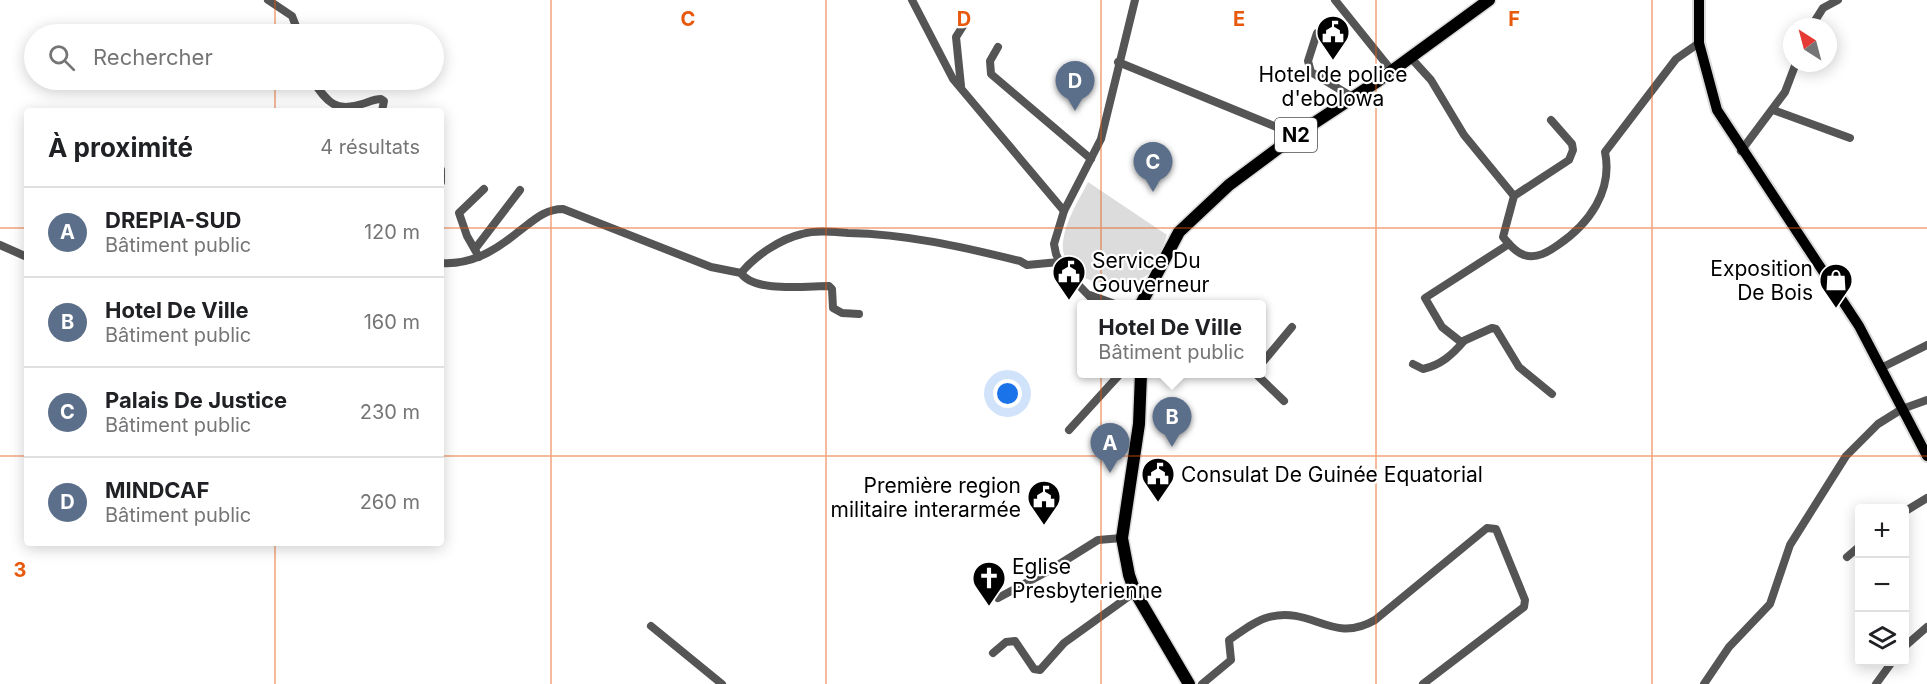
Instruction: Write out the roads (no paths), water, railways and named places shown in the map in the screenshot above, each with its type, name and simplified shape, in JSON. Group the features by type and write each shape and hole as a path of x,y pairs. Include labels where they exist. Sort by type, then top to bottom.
{"highway":[{"name":"N2","path":"1143,300 1179,232 1246,170 1354,98 1489,0"},
{"path":"1141,378 1139,424 1122,538 1129,575 1135,592 1189,684"}],"main road":[{"path":"1699,0 1699,43 1717,110 1741,151 1841,299 1881,368 1927,456"}],"street":[{"path":"912,0 953,80 1064,211"},
{"path":"1094,300 1059,262 1054,244 1064,211 1101,139 1135,0"},
{"path":"1335,0 1392,71"},
{"path":"1817,18 1823,8 1838,0"},
{"path":"272,1 292,16 295,24"},
{"path":"963,26 956,37 956,61 958,81 965,95"},
{"path":"1317,33 1308,61 1311,72 1354,98"},
{"path":"1551,120 1572,144 1573,150 1569,160 1557,165 1514,196 1503,237 1522,255 1534,256 1546,253 1575,233 1597,205 1606,181 1605,152 1676,58 1699,43"},
{"path":"998,47 990,61 991,74 1091,159"},
{"path":"1411,57 1431,80 1464,135 1514,196"},
{"path":"1119,62 1296,135"},
{"path":"1741,151 1785,92 1793,72"},
{"path":"319,90 325,98 342,108"},
{"path":"350,108 381,99 384,101 383,108"},
{"path":"1773,110 1850,138"},
{"path":"479,257 459,213 484,189"},
{"path":"475,249 520,190"},
{"path":"444,264 459,264 479,257 518,233 538,216 552,209 563,209 711,267 741,273 745,279 772,287 829,286 832,289 833,308 842,314 860,314"},
{"path":"741,273 753,260 783,242 801,234 817,232 867,233 937,242 1020,261 1027,265 1059,262"},
{"path":"1464,341 1442,327 1425,298 1509,244"},
{"path":"0,245 24,256"},
{"path":"1089,294 1105,300"},
{"path":"1266,358 1292,327"},
{"path":"1413,364 1423,369 1434,367 1452,356 1464,341 1492,328 1496,329 1519,367 1552,394"},
{"path":"1881,368 1927,345"},
{"path":"1069,430 1116,378"},
{"path":"1260,378 1284,401"},
{"path":"1704,684 1729,647 1770,604 1791,545 1846,456 1866,434 1902,409 1927,400"},
{"path":"1909,509 1927,498"},
{"path":"1202,684 1231,660 1229,640 1255,622 1269,617 1291,615 1341,630 1361,628 1375,620 1487,528 1496,529 1525,600 1524,607 1423,684"},
{"path":"998,598 1050,570 1098,540 1122,538"},
{"path":"1847,557 1855,550"},
{"path":"993,653 1006,642 1015,641 1034,669 1040,670 1064,643 1135,592"},
{"path":"651,626 722,684"},
{"path":"1909,643 1927,627"},
{"path":"1876,684 1889,666"}],"place":[{"name":"Hotel de police d'ebolowa","path":"1333,61"},
{"name":"MINDCAF","path":"1075,111"},
{"name":"Palais De Justice","path":"1153,192"},
{"name":"Service Du Gouverneur","path":"1069,301"},
{"name":"Exposition De Bois","path":"1836,309"},
{"name":"Hotel De Ville","path":"1172,447"},
{"name":"DREPIA-SUD","path":"1110,473"},
{"name":"Consulat De Guinée Equatorial","path":"1158,503"},
{"name":"Première region militaire interarmée","path":"1044,526"},
{"name":"Eglise Presbyterienne","path":"989,607"}]}
